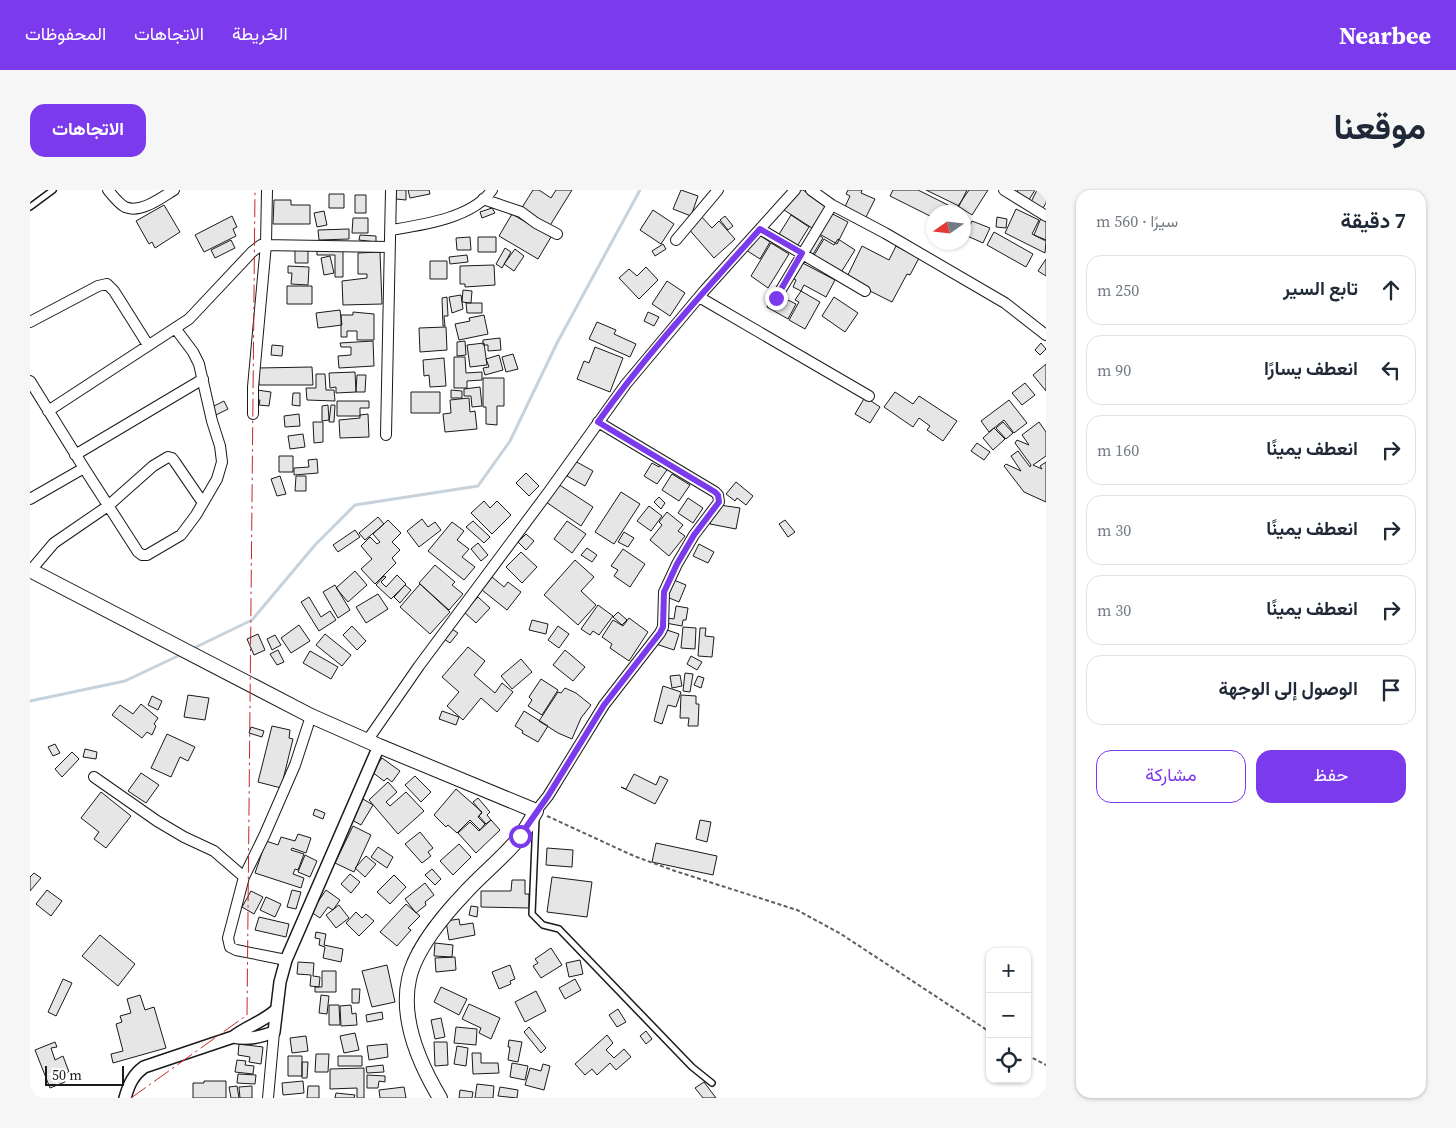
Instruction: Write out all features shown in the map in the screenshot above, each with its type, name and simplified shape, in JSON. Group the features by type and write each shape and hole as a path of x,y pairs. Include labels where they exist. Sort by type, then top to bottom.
{"main road":[{"path":"31,570 311,716 373,744 536,811 520,836 504,855 464,894 429,938 415,962 409,978 407,1012 412,1038 440,1098"}],"street":[{"path":"108,190 125,207 135,209 157,200 174,190"},
{"path":"253,414 253,387 266,244 268,190"},
{"path":"386,435 391,190"},
{"path":"391,230 421,226 452,217 484,199 492,190"},
{"path":"676,240 718,190"},
{"path":"268,1098 276,1010 280,982 286,960 373,744 419,666 626,384 699,297 794,190"},
{"path":"810,190 832,205 885,233 1005,303 1046,334"},
{"path":"1004,190 1046,216"},
{"path":"484,199 521,212 536,223 557,234"},
{"path":"776,298 832,205"},
{"path":"760,229 865,291"},
{"path":"48,411 175,328 194,313 257,247 266,244 389,247"},
{"path":"30,322 98,286 106,284 114,291 148,345"},
{"path":"699,297 869,396"},
{"path":"30,380 75,455 138,552 145,556 180,535 196,515 217,479 222,462 220,446 212,422 199,364 193,352 175,328"},
{"path":"75,455 202,379"},
{"path":"536,811 548,796 604,705 660,633 663,627 664,592 685,549 719,502 718,495 715,492 598,422"},
{"path":"31,570 54,543 108,506 153,466 168,457 172,458 175,462 202,503"},
{"path":"30,499 84,468"},
{"path":"286,960 236,950 230,946 228,938 244,876 265,834 291,773 311,716"},
{"path":"94,777 157,821 184,837 214,851 244,876"},
{"path":"125,1098 135,1074 144,1067 233,1037 268,1018 276,1010"},
{"path":"233,1037 252,1039 274,1032"}],"lane":[{"path":"30,207 53,190"},
{"path":"536,811 532,914 543,925 559,929 685,1060 712,1082"}],"path":[{"path":"536,811 650,862 796,910 841,934 986,1029"},
{"path":"1031,1057 1046,1065"}],"building":[{"path":"396,190 406,190 406,200 396,199"},
{"path":"408,190 429,190 430,194 410,198"},
{"path":"533,190 539,190 551,198 556,190 572,190 549,227 521,209"},
{"path":"681,190 698,196 691,216 673,209"},
{"path":"797,190 803,190 826,206 812,228 784,210"},
{"path":"848,190 862,190 861,193 875,199 865,219 844,209 850,196 846,194"},
{"path":"893,190 918,190 948,205 926,205 926,214 890,196"},
{"path":"926,190 967,190 960,205"},
{"path":"969,190 988,190 972,215 971,205 959,205"},
{"path":"1018,190 1035,190 1027,203 1015,195"},
{"path":"1037,190 1046,193 1046,203 1042,210 1030,204"},
{"path":"329,194 344,194 344,208 329,208"},
{"path":"355,195 366,195 366,213 355,213"},
{"path":"274,200 291,200 291,205 310,205 310,224 273,224"},
{"path":"164,205 180,232 155,248 152,242 149,244 136,221"},
{"path":"492,208 495,213 482,218 480,212"},
{"path":"1016,209 1039,220 1032,234 1046,241 1045,253 1005,233"},
{"path":"653,210 674,224 661,244 640,230"},
{"path":"324,211 327,225 317,227 314,213"},
{"path":"827,211 848,222 837,244 816,232"},
{"path":"512,214 551,237 538,259 499,236"},
{"path":"700,215 712,228 719,221 735,239 714,258 687,227"},
{"path":"791,215 809,227 796,248 778,236"},
{"path":"232,216 237,227 233,229 236,236 204,252 195,235"},
{"path":"725,216 733,226 728,230 720,220"},
{"path":"997,217 1007,219 1006,228 996,227"},
{"path":"353,218 368,218 368,233 352,233"},
{"path":"1041,218 1046,220 1046,240 1034,235"},
{"path":"972,221 990,228 983,243 971,238"},
{"path":"349,229 349,239 319,240 318,230"},
{"path":"814,231 823,238 812,256 802,249"},
{"path":"994,232 1033,254 1026,267 987,245"},
{"path":"756,233 770,242 760,259 746,250"},
{"path":"360,235 376,236 376,242 359,240"},
{"path":"470,237 471,250 457,250 456,238"},
{"path":"478,237 496,237 496,252 478,252"},
{"path":"824,239 834,245 838,239 855,250 840,274 813,257"},
{"path":"231,240 235,248 215,258 211,250"},
{"path":"771,243 789,254 768,288 751,276"},
{"path":"663,244 666,249 655,256 652,251"},
{"path":"862,246 889,260 896,246 919,258 910,275 907,274 892,302 846,279"},
{"path":"505,248 511,252 502,268 496,264"},
{"path":"295,249 308,249 308,263 295,263"},
{"path":"515,249 524,256 514,271 504,264"},
{"path":"317,250 343,250 343,277 335,277 335,255 317,255"},
{"path":"380,252 382,304 343,305 342,281 367,278 367,274 358,274 358,253"},
{"path":"467,255 468,262 450,264 449,257"},
{"path":"330,256 334,273 324,275 321,258"},
{"path":"795,259 835,280 826,297 804,285 801,291 793,287 796,280 786,275"},
{"path":"1046,259 1046,276 1038,271"},
{"path":"430,261 447,261 447,279 430,279"},
{"path":"494,265 495,285 465,287 465,284 460,284 460,266"},
{"path":"288,266 309,267 308,285 291,284 292,273 288,273"},
{"path":"646,267 658,280 639,299 619,278 629,269 637,276"},
{"path":"667,281 685,293 670,316 652,304"},
{"path":"287,286 312,286 312,304 287,304"},
{"path":"463,290 472,291 471,303 462,302"},
{"path":"801,291 820,302 805,329 789,320 799,302 795,300"},
{"path":"775,292 782,296 778,303 784,307 788,300 796,304 788,319 767,307"},
{"path":"461,295 463,309 452,313 449,297"},
{"path":"447,297 448,316 444,316 445,326 443,326 442,298"},
{"path":"834,297 858,313 845,332 822,316"},
{"path":"466,303 482,303 482,313 467,313"},
{"path":"340,310 342,325 318,328 316,313"},
{"path":"353,312 374,314 374,340 357,340 357,331 347,331 347,337 341,337 341,315 353,315"},
{"path":"648,312 659,317 654,326 644,321"},
{"path":"484,315 488,334 459,340 455,324 470,321 469,318"},
{"path":"597,322 616,330 614,334 636,344 630,357 589,339"},
{"path":"446,327 447,350 420,352 419,328"},
{"path":"500,338 501,350 488,351 488,345 483,345 483,340"},
{"path":"373,341 374,366 339,368 338,356 351,355 351,347 341,347 340,343"},
{"path":"465,341 466,355 457,356 457,342"},
{"path":"484,343 487,365 470,367 467,345"},
{"path":"1041,343 1046,349 1040,355 1035,350"},
{"path":"272,345 283,346 282,356 271,355"},
{"path":"595,347 623,358 610,392 577,379 584,361 589,363"},
{"path":"513,354 518,369 506,372 502,357"},
{"path":"499,355 503,370 485,375 483,368 489,367 486,359"},
{"path":"454,357 465,357 466,373 482,372 482,380 467,381 467,388 454,388"},
{"path":"444,358 446,386 430,387 429,375 424,376 423,360"},
{"path":"1046,364 1046,391 1033,375"},
{"path":"312,367 313,385 259,385 258,368"},
{"path":"355,372 356,392 336,393 336,387 330,388 329,373"},
{"path":"316,374 325,374 326,390 334,390 335,401 307,400 306,388 316,388"},
{"path":"357,375 366,375 365,392 356,392"},
{"path":"483,378 504,378 504,406 497,406 497,425 486,424 486,407 483,407"},
{"path":"1025,383 1035,395 1022,405 1012,393"},
{"path":"480,387 482,406 472,407 471,396 464,396 464,389"},
{"path":"257,390 271,392 269,406 259,405 260,400 256,400"},
{"path":"451,390 462,391 462,398 451,398"},
{"path":"411,392 440,392 440,413 411,413"},
{"path":"895,392 913,404 919,396 957,421 943,441 927,430 930,426 919,418 913,427 884,407"},
{"path":"293,393 300,393 300,406 292,405"},
{"path":"865,397 880,407 870,423 855,414"},
{"path":"469,398 470,412 475,411 477,429 445,432 443,414 451,413 450,400"},
{"path":"1009,400 1027,423 1014,433 1004,420 989,432 981,421"},
{"path":"224,401 228,409 216,415 212,407"},
{"path":"337,401 369,401 369,408 360,408 360,416 337,416"},
{"path":"328,405 329,420 322,421 322,406"},
{"path":"331,405 335,405 334,422 329,422"},
{"path":"299,414 300,426 285,427 284,416"},
{"path":"368,414 369,437 340,438 339,420 360,418 360,415"},
{"path":"313,422 323,422 323,442 314,443"},
{"path":"1003,422 1013,433 1006,439 996,428"},
{"path":"1039,422 1046,432 1046,456 1033,465 1042,469 1040,466 1046,462 1046,502 1024,492 1004,466 1006,464 1021,471 1011,456 1018,451 1030,467 1031,465 1015,443 1017,440 1029,445 1022,435"},
{"path":"994,428 1005,439 993,450 983,438"},
{"path":"303,434 305,447 290,449 288,436"},
{"path":"977,443 990,452 984,460 971,451"},
{"path":"279,456 293,456 293,472 279,472"},
{"path":"317,459 318,473 294,475 294,468 309,467 308,460"},
{"path":"575,461 593,471 585,486 567,476"},
{"path":"652,463 659,467 662,463 669,467 657,484 644,476"},
{"path":"526,473 539,486 529,496 516,483"},
{"path":"672,474 690,485 679,501 662,490"},
{"path":"280,476 286,494 277,496 271,479"},
{"path":"296,476 306,476 306,491 295,491"},
{"path":"736,482 753,496 746,505 737,498 735,501 726,494"},
{"path":"558,484 593,507 581,526 546,502"},
{"path":"621,492 640,504 614,544 595,532"},
{"path":"659,497 665,503 661,509 654,502"},
{"path":"688,498 703,508 693,523 678,513"},
{"path":"484,501 490,508 497,501 511,515 492,534 471,513"},
{"path":"713,504 740,508 736,529 710,524"},
{"path":"649,506 662,516 651,531 637,521"},
{"path":"667,512 683,525 678,531 685,536 669,556 650,540 662,525 659,522"},
{"path":"378,517 384,524 365,540 359,533"},
{"path":"422,519 428,527 435,522 441,530 419,547 407,531"},
{"path":"388,520 401,533 392,542 400,550 392,558 396,563 375,584 361,569 372,559 361,546 370,537 377,544 380,542 373,534"},
{"path":"785,520 795,532 788,537 779,524"},
{"path":"473,521 490,537 484,543 466,527"},
{"path":"567,521 586,534 572,553 554,539"},
{"path":"452,522 464,531 457,540 469,549 462,557 475,567 464,580 428,551"},
{"path":"355,530 360,537 338,552 333,545"},
{"path":"624,532 634,538 628,547 618,542"},
{"path":"526,534 534,541 526,550 518,542"},
{"path":"478,543 488,555 481,561 471,549"},
{"path":"699,544 714,552 708,563 693,556"},
{"path":"587,548 597,555 592,562 581,555"},
{"path":"623,549 645,564 630,587 614,576 618,570 611,566"},
{"path":"521,552 537,567 522,583 506,567"},
{"path":"575,560 594,577 581,591 596,605 578,625 544,595"},
{"path":"435,565 455,582 452,585 463,594 449,610 419,583"},
{"path":"355,571 367,585 348,602 336,588"},
{"path":"397,575 406,584 391,599 376,585 384,576 386,577 381,582 386,587"},
{"path":"492,577 504,587 508,582 521,592 507,610 482,590"},
{"path":"674,580 686,585 679,602 667,597"},
{"path":"420,584 450,612 430,634 400,607"},
{"path":"335,585 350,610 338,618 323,592"},
{"path":"405,585 411,590 400,603 394,597"},
{"path":"378,594 388,609 366,623 356,607"},
{"path":"309,597 321,617 330,611 336,620 319,631 301,602"},
{"path":"478,597 490,608 476,623 464,612"},
{"path":"598,605 613,616 599,635 593,631 590,635 581,629"},
{"path":"676,606 688,608 686,620 683,620 682,626 660,622 661,617 674,619"},
{"path":"618,612 627,620 622,625 613,617"},
{"path":"629,618 648,632 629,661 610,648 612,644 602,637 613,620 623,626"},
{"path":"532,620 548,624 546,634 529,630"},
{"path":"299,625 310,641 291,653 281,638"},
{"path":"352,626 366,641 357,650 343,635"},
{"path":"558,626 569,634 559,648 548,640"},
{"path":"683,627 696,628 695,649 681,648"},
{"path":"661,628 679,634 674,650 656,644"},
{"path":"700,628 706,628 705,636 714,637 712,657 698,656"},
{"path":"452,629 458,633 450,643 444,639"},
{"path":"258,634 265,650 254,655 247,639"},
{"path":"325,634 351,655 342,666 316,645"},
{"path":"275,635 281,645 272,650 267,639"},
{"path":"468,647 485,661 474,675 495,693 502,683 513,692 497,712 481,698 463,720 447,706 459,692 442,677"},
{"path":"278,650 284,662 277,665 270,654"},
{"path":"565,650 585,667 573,681 553,665"},
{"path":"310,651 338,667 331,679 303,663"},
{"path":"691,656 702,662 697,670 687,664"},
{"path":"521,659 532,672 512,689 501,676"},
{"path":"685,673 693,674 690,692 683,691"},
{"path":"680,675 682,686 672,688 670,676"},
{"path":"698,676 704,678 701,688 694,685"},
{"path":"541,679 558,690 542,715 528,706 532,700 529,697"},
{"path":"663,686 681,692 676,707 668,705 662,724 654,721"},
{"path":"565,688 576,693 591,705 581,718 572,739 539,721 558,692 561,693"},
{"path":"188,695 209,698 205,720 184,717"},
{"path":"681,695 696,696 696,704 699,704 698,726 688,726 689,718 680,718"},
{"path":"152,696 162,701 158,710 148,705"},
{"path":"141,704 158,718 154,724 156,726 152,735 147,732 142,738 112,715 120,705 133,714"},
{"path":"442,711 459,717 456,725 439,719"},
{"path":"524,711 548,726 538,742 522,733 523,731 515,726"},
{"path":"272,726 290,730 289,738 293,739 281,788 258,782"},
{"path":"251,727 264,731 262,737 249,733"},
{"path":"167,734 195,747 188,761 180,757 171,777 151,768"},
{"path":"55,744 60,753 53,756 48,747"},
{"path":"85,749 97,752 96,759 83,757"},
{"path":"72,752 79,759 62,777 55,769"},
{"path":"382,758 400,771 392,782 387,778 384,781 372,772"},
{"path":"141,773 159,785 146,803 128,791"},
{"path":"634,774 656,785 660,776 668,780 655,804 621,787 626,789"},
{"path":"415,776 431,792 421,802 405,785"},
{"path":"388,782 397,792 386,802 390,806 406,792 424,811 398,834 369,800"},
{"path":"456,789 482,812 478,817 485,824 480,830 470,820 457,833 448,825 446,827 434,815"},
{"path":"101,792 131,816 106,848 94,839 99,832 81,818"},
{"path":"478,798 490,812 487,815 491,820 486,824 479,816 482,813 473,802"},
{"path":"363,799 373,805 361,825 352,820"},
{"path":"315,809 325,813 323,819 313,815"},
{"path":"491,820 500,830 476,853 458,833 470,822 479,831"},
{"path":"700,820 711,822 707,842 696,839"},
{"path":"353,826 371,835 354,872 335,863"},
{"path":"420,832 433,848 428,852 431,856 422,863 405,844"},
{"path":"298,834 311,838 306,853 292,848 291,850 304,854 298,870 295,869 293,874 304,878 301,888 255,873 266,841 278,845 281,837 295,841"},
{"path":"656,843 717,856 713,875 652,862"},
{"path":"459,844 471,857 453,875 440,861"},
{"path":"378,847 393,857 387,868 371,857"},
{"path":"547,848 573,850 572,867 546,865"},
{"path":"305,855 317,861 310,877 298,872"},
{"path":"366,856 376,864 365,877 355,868"},
{"path":"432,869 441,879 435,885 425,875"},
{"path":"34,873 41,878 30,891 30,877"},
{"path":"350,874 360,882 351,893 341,884"},
{"path":"394,875 406,887 390,904 377,892"},
{"path":"552,877 592,882 587,917 547,912"},
{"path":"512,880 525,880 525,894 529,894 529,908 481,907 481,891 511,891"},
{"path":"425,883 434,895 416,913 405,899"},
{"path":"47,890 62,901 51,916 36,904"},
{"path":"292,890 301,892 296,909 287,907"},
{"path":"326,890 340,900 333,910 328,907 320,918 311,912"},
{"path":"251,891 263,897 254,914 242,907"},
{"path":"266,897 281,904 275,917 260,910"},
{"path":"406,904 420,916 408,928 411,930 397,946 380,932"},
{"path":"339,905 349,918 336,928 326,915"},
{"path":"471,906 478,907 477,917 469,915"},
{"path":"356,912 362,918 366,914 374,921 359,936 346,923"},
{"path":"259,917 289,924 286,937 255,930"},
{"path":"459,919 460,925 473,923 475,935 449,940 446,921"},
{"path":"316,932 326,934 324,945 343,949 341,962 323,958 325,947 319,945 320,939 315,938"},
{"path":"100,935 135,964 118,986 82,956"},
{"path":"435,943 453,945 452,957 434,956"},
{"path":"551,948 562,965 541,978 533,966 538,963 535,959"},
{"path":"455,957 456,970 436,972 435,958"},
{"path":"580,960 583,974 569,977 566,963"},
{"path":"298,962 314,963 313,976 320,977 319,987 310,986 311,975 297,974"},
{"path":"387,965 395,1002 372,1007 362,971"},
{"path":"510,965 515,979 510,981 511,984 499,989 492,972"},
{"path":"322,971 336,971 336,992 315,992 315,987 322,987"},
{"path":"63,979 72,983 56,1016 48,1012"},
{"path":"575,979 581,990 565,999 559,988"},
{"path":"441,987 467,999 459,1015 434,1002"},
{"path":"352,989 360,989 359,1003 352,1003"},
{"path":"536,991 546,1011 525,1022 515,1002"},
{"path":"140,995 145,1010 154,1007 166,1048 113,1063 111,1054 123,1051 116,1024 122,1022 120,1016 131,1013 127,999"},
{"path":"321,995 329,996 327,1014 319,1013"},
{"path":"469,1004 500,1018 491,1039 479,1033 481,1028 462,1019"},
{"path":"329,1005 339,1005 340,1025 329,1025"},
{"path":"351,1005 352,1014 356,1013 357,1025 341,1026 340,1006"},
{"path":"618,1009 626,1022 617,1027 609,1015"},
{"path":"382,1012 383,1019 367,1022 366,1015"},
{"path":"441,1018 445,1037 435,1039 431,1020"},
{"path":"456,1027 477,1029 476,1045 454,1043"},
{"path":"529,1027 546,1048 541,1053 524,1032"},
{"path":"646,1031 652,1039 646,1044 640,1036"},
{"path":"355,1033 359,1050 344,1053 340,1036"},
{"path":"607,1035 613,1043 606,1050 614,1058 624,1049 631,1057 616,1070 610,1063 597,1075 592,1069 585,1075 575,1064"},
{"path":"306,1036 308,1051 292,1053 290,1038"},
{"path":"509,1040 522,1042 518,1062 508,1060"},
{"path":"55,1042 57,1047 51,1048 55,1060 63,1056 69,1072 63,1074 65,1082 50,1088 35,1050"},
{"path":"434,1042 447,1042 448,1065 435,1066"},
{"path":"239,1044 263,1047 261,1064 249,1062 250,1057 238,1055"},
{"path":"387,1044 388,1057 369,1060 367,1046"},
{"path":"457,1046 468,1048 466,1066 454,1064"},
{"path":"472,1053 481,1053 481,1063 498,1063 499,1073 473,1074"},
{"path":"316,1054 329,1054 328,1072 315,1072"},
{"path":"288,1056 302,1056 302,1076 288,1076"},
{"path":"338,1056 362,1056 362,1066 338,1066"},
{"path":"237,1060 246,1061 245,1065 254,1066 253,1074 235,1072"},
{"path":"302,1062 308,1062 307,1078 302,1078"},
{"path":"512,1063 528,1066 525,1080 510,1077"},
{"path":"543,1064 550,1066 544,1090 525,1085 530,1068 541,1071"},
{"path":"383,1065 384,1072 367,1073 366,1067"},
{"path":"364,1068 364,1098 357,1098 357,1088 330,1089 330,1069"},
{"path":"238,1074 256,1075 255,1084 237,1083"},
{"path":"367,1075 385,1076 385,1082 379,1081 378,1088 367,1088"},
{"path":"204,1081 226,1081 226,1098 193,1098 193,1083 204,1083"},
{"path":"303,1081 304,1093 283,1095 282,1083"},
{"path":"704,1082 716,1098 703,1098 695,1088"},
{"path":"477,1084 494,1086 493,1098 475,1098"},
{"path":"237,1086 239,1098 231,1098 229,1087"},
{"path":"252,1086 252,1098 240,1098 239,1087"},
{"path":"308,1086 319,1086 319,1098 307,1098"},
{"path":"404,1087 406,1098 380,1098 379,1090"},
{"path":"500,1087 518,1090 517,1098 498,1096"},
{"path":"460,1090 473,1092 472,1098 459,1098"},
{"path":"336,1093 355,1095 354,1098 335,1098"}],"waterway":[{"path":"192,649 252,620 315,545 355,505 478,486 510,441 557,343 640,190"},
{"path":"30,701 125,681 182,654"}],"power":[{"path":"131,1098 247,1015 255,190"}],"route":[{"path":"520,836 548,796 604,705 660,633 664,622 662,599 664,592 677,564 694,535 719,502 718,495 715,492 598,422 626,384 665,337 760,229 802,253 776,298"}]}
